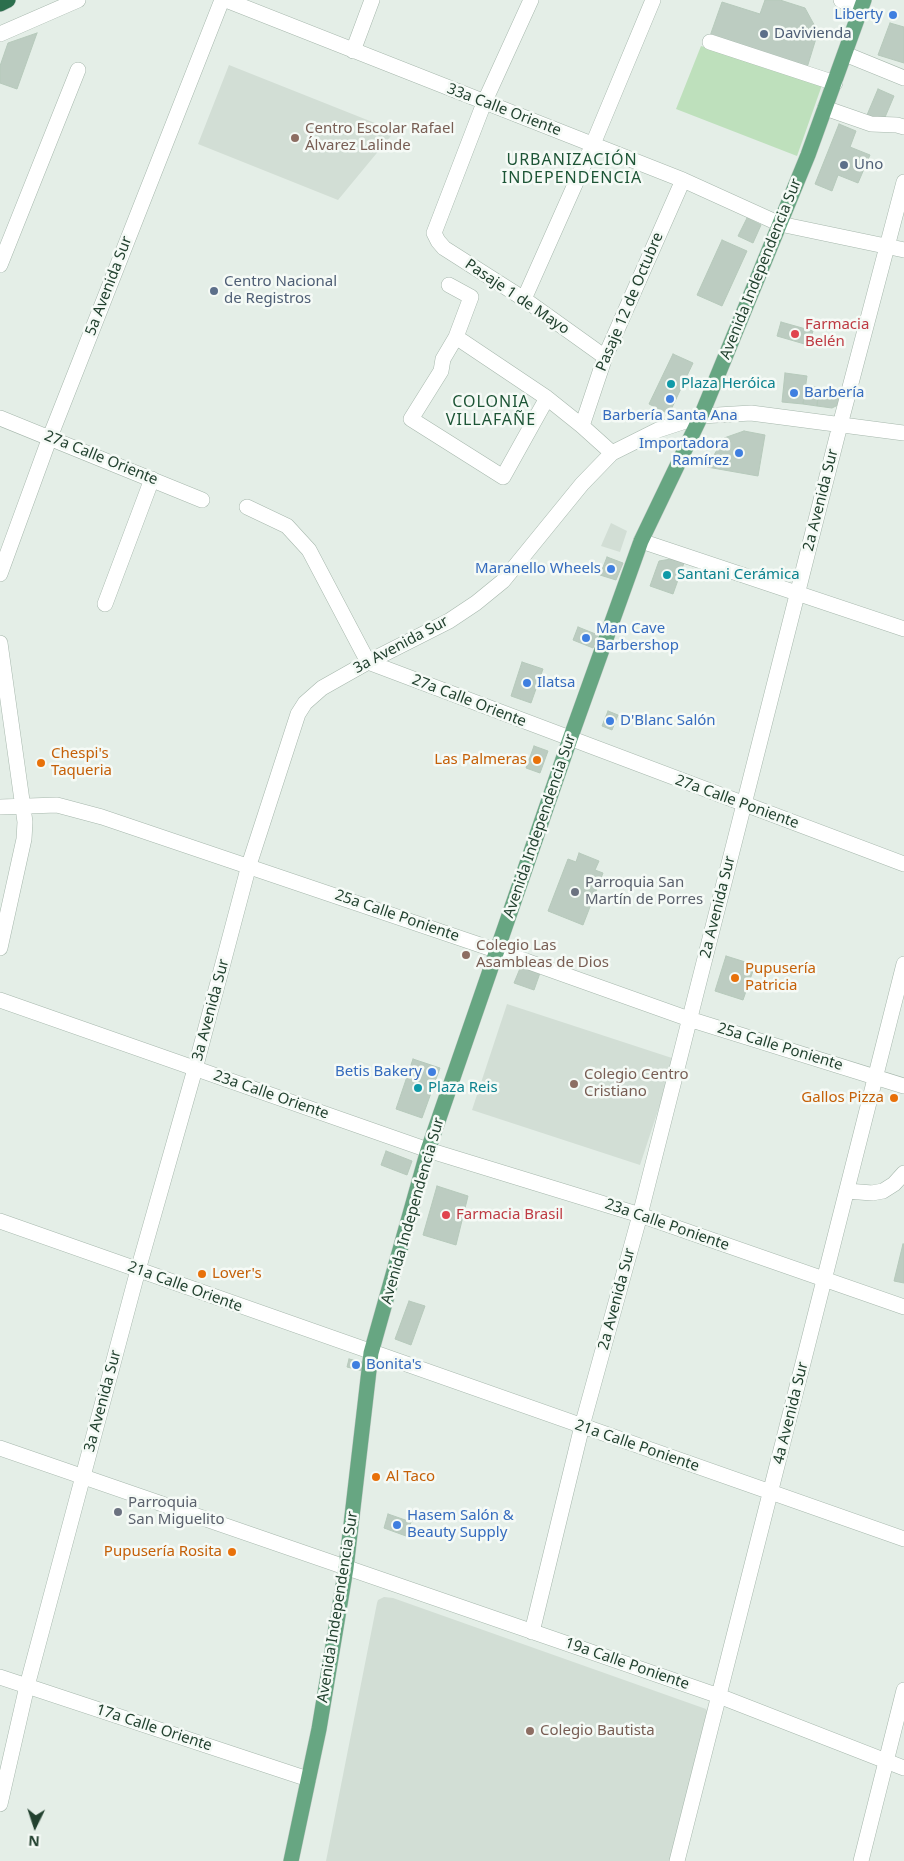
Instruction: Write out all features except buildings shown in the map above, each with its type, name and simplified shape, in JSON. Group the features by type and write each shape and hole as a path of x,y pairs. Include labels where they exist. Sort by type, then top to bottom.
{"highway":[{"path":"0,4 8,0"}],"main road":[{"name":"Avenida Independencia Sur","path":"291,1861 319,1729 346,1568 371,1352 428,1150 570,739 641,541 701,416 780,224 835,83 862,5"}],"street":[{"path":"0,34 78,0"},
{"name":"5a Avenida Sur","path":"0,574 50,437 222,0"},
{"name":"33a Calle Oriente","path":"226,0 683,180 780,224 904,250"},
{"path":"353,51 372,0"},
{"path":"484,103 531,0"},
{"path":"524,299 593,144 653,0"},
{"path":"841,0 862,5"},
{"path":"710,42 835,83"},
{"path":"844,54 904,78"},
{"path":"0,265 78,70"},
{"name":"Pasaje 1 de Mayo","path":"484,103 434,232 438,241 444,248 524,299 605,357"},
{"path":"825,108 871,124 904,127"},
{"name":"Pasaje 12 de Octubre","path":"582,426 605,357 683,180"},
{"name":"2a Avenida Sur","path":"532,1632 582,1426 640,1215 840,425 904,182"},
{"path":"449,284 471,297 456,337 443,359 441,371 411,419 503,477 547,398"},
{"path":"456,337 547,398 612,453"},
{"name":"3a Avenida Sur","path":"0,1804 27,1686 138,1270 195,1069 249,866 298,714 305,703 322,688 368,662 449,621 476,603 503,581 582,484 612,453 658,430 701,416 751,413 904,434"},
{"name":"27a Calle Oriente","path":"0,418 202,500"},
{"path":"105,604 152,479"},
{"path":"248,506 287,526 309,550 368,662"},
{"path":"641,541 904,629"},
{"path":"0,643 25,822 24,840 0,948"},
{"name":"27a Calle Oriente","path":"368,662 570,739"},
{"name":"27a Calle Poniente","path":"570,739 904,864"},
{"name":"25a Calle Poniente","path":"0,806 48,804 74,808 498,951 689,1019 904,1086"},
{"name":"4a Avenida Sur","path":"677,1861 826,1279 904,964"},
{"name":"23a Calle Oriente","path":"0,1000 428,1150"},
{"name":"23a Calle Poniente","path":"428,1150 640,1215 904,1307"},
{"path":"848,1192 872,1193 883,1191 894,1184 904,1173"},
{"name":"21a Calle Oriente","path":"0,1221 371,1352"},
{"name":"21a Calle Poniente","path":"371,1352 904,1539"},
{"name":"19a Calle Poniente","path":"0,1448 719,1696 904,1768"},
{"name":"17a Calle Oriente","path":"0,1677 308,1779"},
{"path":"861,1861 904,1690"}],"shaded area":[{"name":"Centro Escolar Rafael Álvarez Lalinde","path":"229,65 395,131 338,200 198,144"},
{"path":"611,523 627,531 620,552 601,546"},
{"name":"Colegio Centro Cristiano","path":"507,1004 675,1059 640,1165 472,1110"},
{"name":"Colegio Bautista","path":"384,1597 393,1598 706,1709 709,1714 674,1861 326,1861 377,1603 378,1600"}],"green space":[{"path":"701,46 822,85 797,156 676,109"}],"place":[{"name":"Liberty","path":"893,15"},
{"name":"Davivienda","path":"764,34"},
{"name":"Centro Escolar Rafael Álvarez Lalinde","path":"295,138"},
{"name":"Uno","path":"844,165"},
{"name":"Centro Nacional de Registros","path":"214,291"},
{"name":"Farmacia Belén","path":"795,334"},
{"name":"Plaza Heróica","path":"671,384"},
{"name":"Barbería","path":"794,393"},
{"name":"Barbería Santa Ana","path":"670,399"},
{"name":"Importadora Ramírez","path":"739,453"},
{"name":"Maranello Wheels","path":"611,569"},
{"name":"Santani Cerámica","path":"667,575"},
{"name":"Man Cave Barbershop","path":"586,638"},
{"name":"Ilatsa","path":"527,683"},
{"name":"D'Blanc Salón","path":"610,721"},
{"name":"Las Palmeras","path":"537,760"},
{"name":"Chespi's Taqueria","path":"41,763"},
{"name":"Parroquia San Martín de Porres","path":"575,892"},
{"name":"Colegio Las Asambleas de Dios","path":"466,955"},
{"name":"Pupusería Patricia","path":"735,978"},
{"name":"Betis Bakery","path":"432,1072"},
{"name":"Colegio Centro Cristiano","path":"574,1084"},
{"name":"Plaza Reis","path":"418,1088"},
{"name":"Gallos Pizza","path":"894,1098"},
{"name":"Farmacia Brasil","path":"446,1215"},
{"name":"Lover's","path":"202,1274"},
{"name":"Bonita's","path":"356,1365"},
{"name":"Al Taco","path":"376,1477"},
{"name":"Parroquia San Miguelito","path":"118,1512"},
{"name":"Hasem Salón & Beauty Supply","path":"397,1525"},
{"name":"Pupusería Rosita","path":"232,1552"},
{"name":"Colegio Bautista","path":"530,1731"}],"district":[{"name":"URBANIZACIÓN INDEPENDENCIA","path":"572,169"},
{"name":"COLONIA VILLAFAÑE","path":"491,411"}]}
